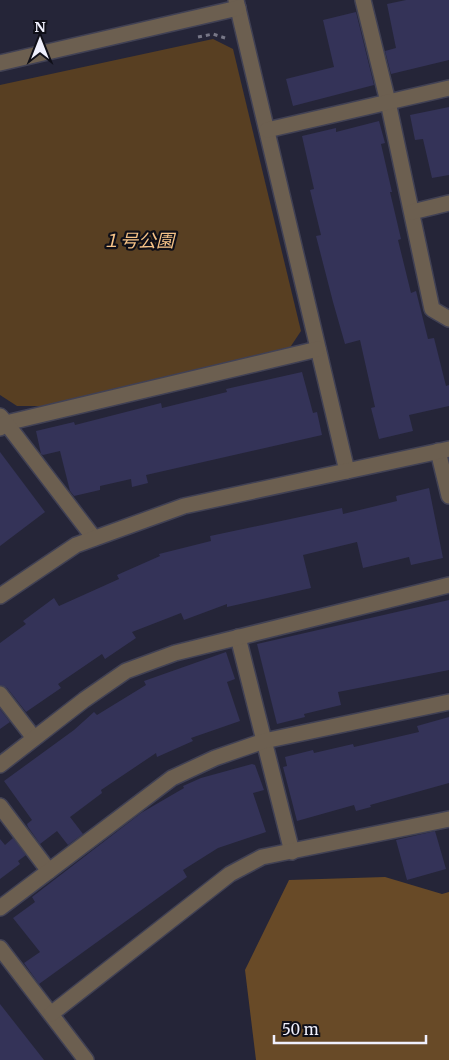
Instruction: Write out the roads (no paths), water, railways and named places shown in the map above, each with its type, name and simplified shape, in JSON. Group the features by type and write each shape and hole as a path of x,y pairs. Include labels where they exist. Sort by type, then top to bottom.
{"street":[{"path":"363,0 388,102 432,309 449,319"},
{"path":"0,63 237,4 347,470"},
{"path":"267,130 449,88"},
{"path":"412,212 449,203"},
{"path":"94,538 2,422 318,350"},
{"path":"0,596 56,557 94,538 184,506 444,450 449,496"},
{"path":"0,765 126,671 175,653 449,585"},
{"path":"238,637 292,852"},
{"path":"0,694 34,738"},
{"path":"0,908 172,778 215,758 264,741 449,702"},
{"path":"0,806 49,871"},
{"path":"51,1014 230,874 262,857 449,819"},
{"path":"0,948 86,1060"}],"park label":[{"name":"１号公園","path":"138,241"}]}
